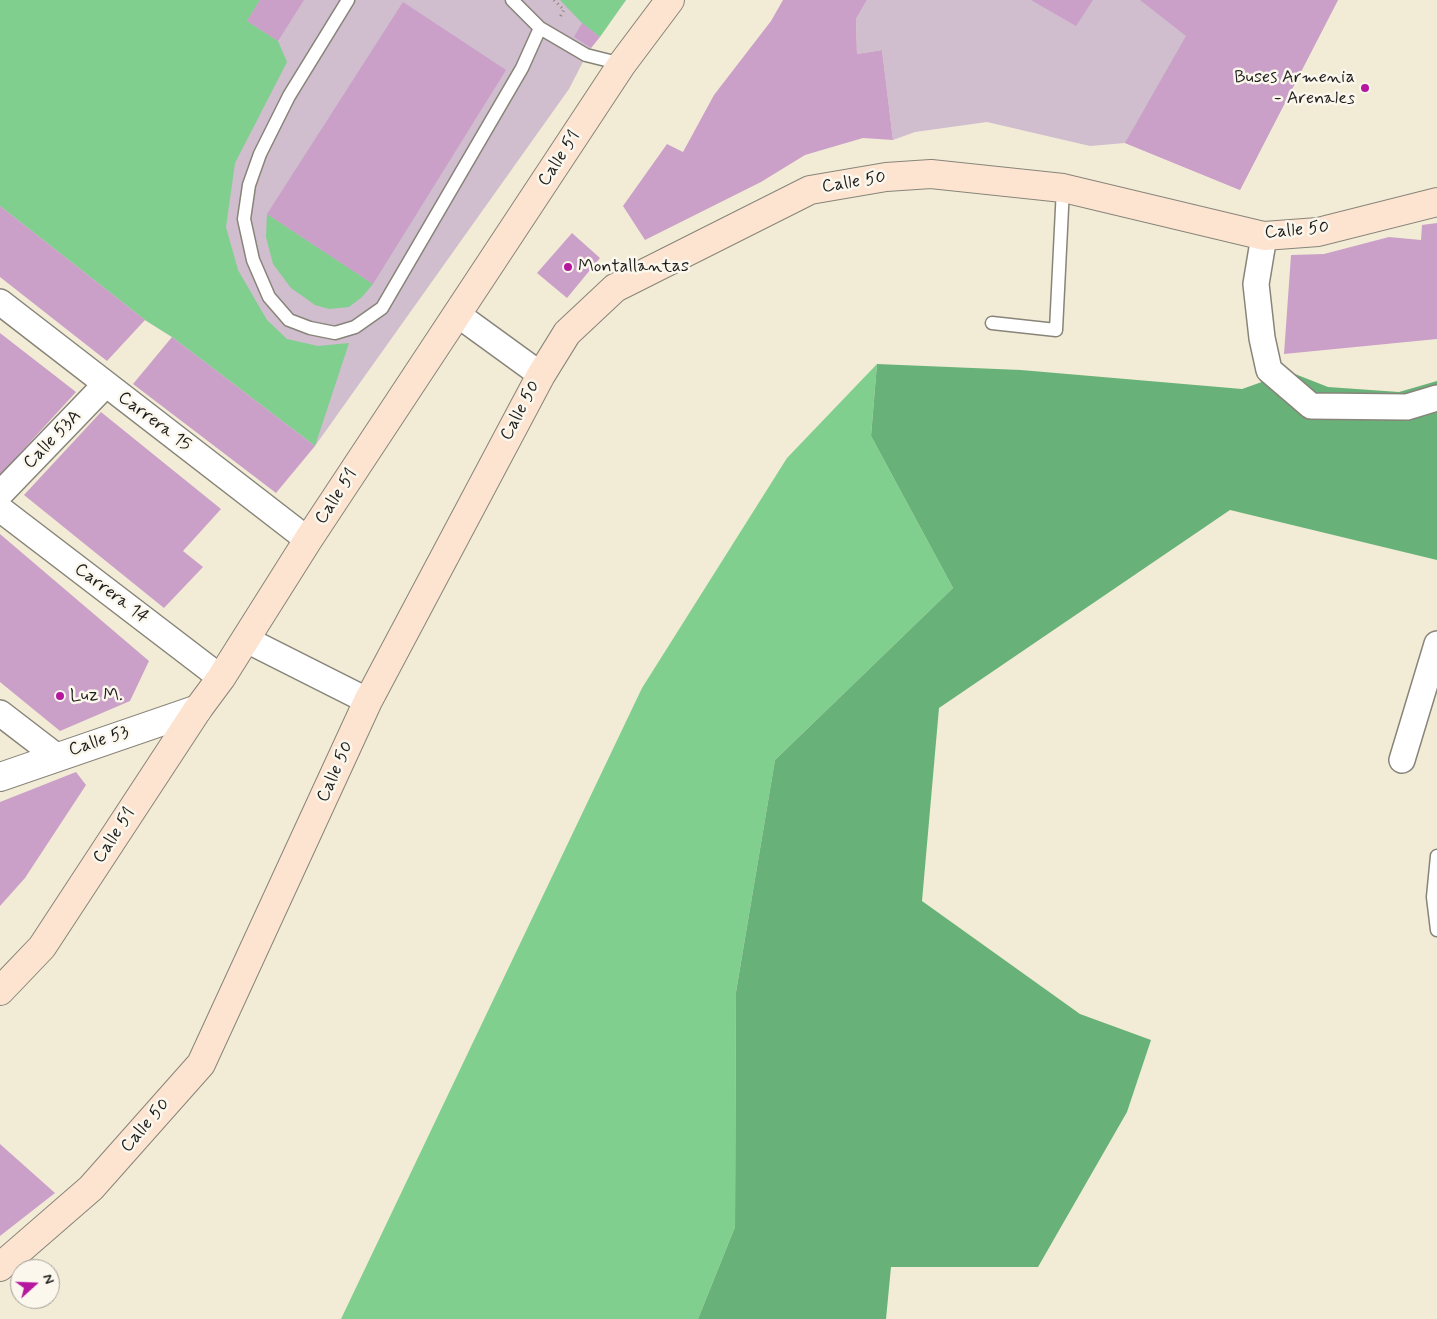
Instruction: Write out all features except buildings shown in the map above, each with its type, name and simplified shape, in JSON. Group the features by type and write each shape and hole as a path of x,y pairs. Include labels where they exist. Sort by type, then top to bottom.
{"main road":[{"name":"Calle 51","path":"0,991 42,947 198,709 221,678 308,540 622,64 670,0"},
{"name":"Calle 50","path":"0,1267 91,1188 201,1064 368,701 541,375 567,333 616,288 810,190 886,177 931,174 1064,188 1264,236 1318,232 1437,202"}],"street":[{"path":"1264,236 1256,284 1262,338 1269,370 1311,406 1407,407 1437,398"},
{"name":"Carrera 15","path":"0,302 308,540"},
{"path":"457,314 541,375"},
{"name":"Calle 53A","path":"0,494 105,385"},
{"name":"Carrera 14","path":"0,509 221,678"},
{"path":"245,639 368,701"},
{"path":"1402,760 1437,644"},
{"name":"Calle 53","path":"0,777 56,756 198,709"},
{"path":"0,713 56,756"}],"lane":[{"path":"348,0 289,96 260,154 249,185 244,219 253,260 269,297 289,320 310,328 335,333 355,327 382,308 522,68 540,28"},
{"path":"512,0 540,28 586,55 622,64"},
{"path":"992,323 1056,330 1064,188"},
{"path":"1437,856 1432,897 1437,930"}],"shaded area":[{"path":"0,0 626,0 588,52 569,89 315,446 172,337 145,320 0,206"},
{"path":"867,0 1338,0 1240,190 1125,143 1090,146 987,122 915,132 893,140 882,50 857,54 856,19"}],"green space":[{"path":"0,0 260,0 247,21 278,41 287,62 235,163 226,227 238,270 267,320 287,339 318,346 349,343 315,446 172,337 145,320 0,206"},
{"path":"560,0 626,0 600,37 582,23"},
{"path":"267,214 373,284 362,297 349,307 329,309 315,305 291,288 273,264 266,237"},
{"path":"877,364 871,436 953,588 775,760 736,992 735,1227 698,1319 341,1319 642,688 787,458"},
{"path":"877,364 1021,370 1242,389 1290,372 1328,387 1399,392 1437,381 1437,560 1230,510 939,708 922,901 1080,1014 1151,1040 1127,1112 1038,1267 891,1267 886,1319 698,1319 735,1227 736,992 775,760 953,588 871,436"}],"place":[{"name":"Buses Armenia - Arenales","path":"1365,88"},
{"name":"Montallantas","path":"568,267"},
{"name":"Luz M.","path":"60,696"}]}
